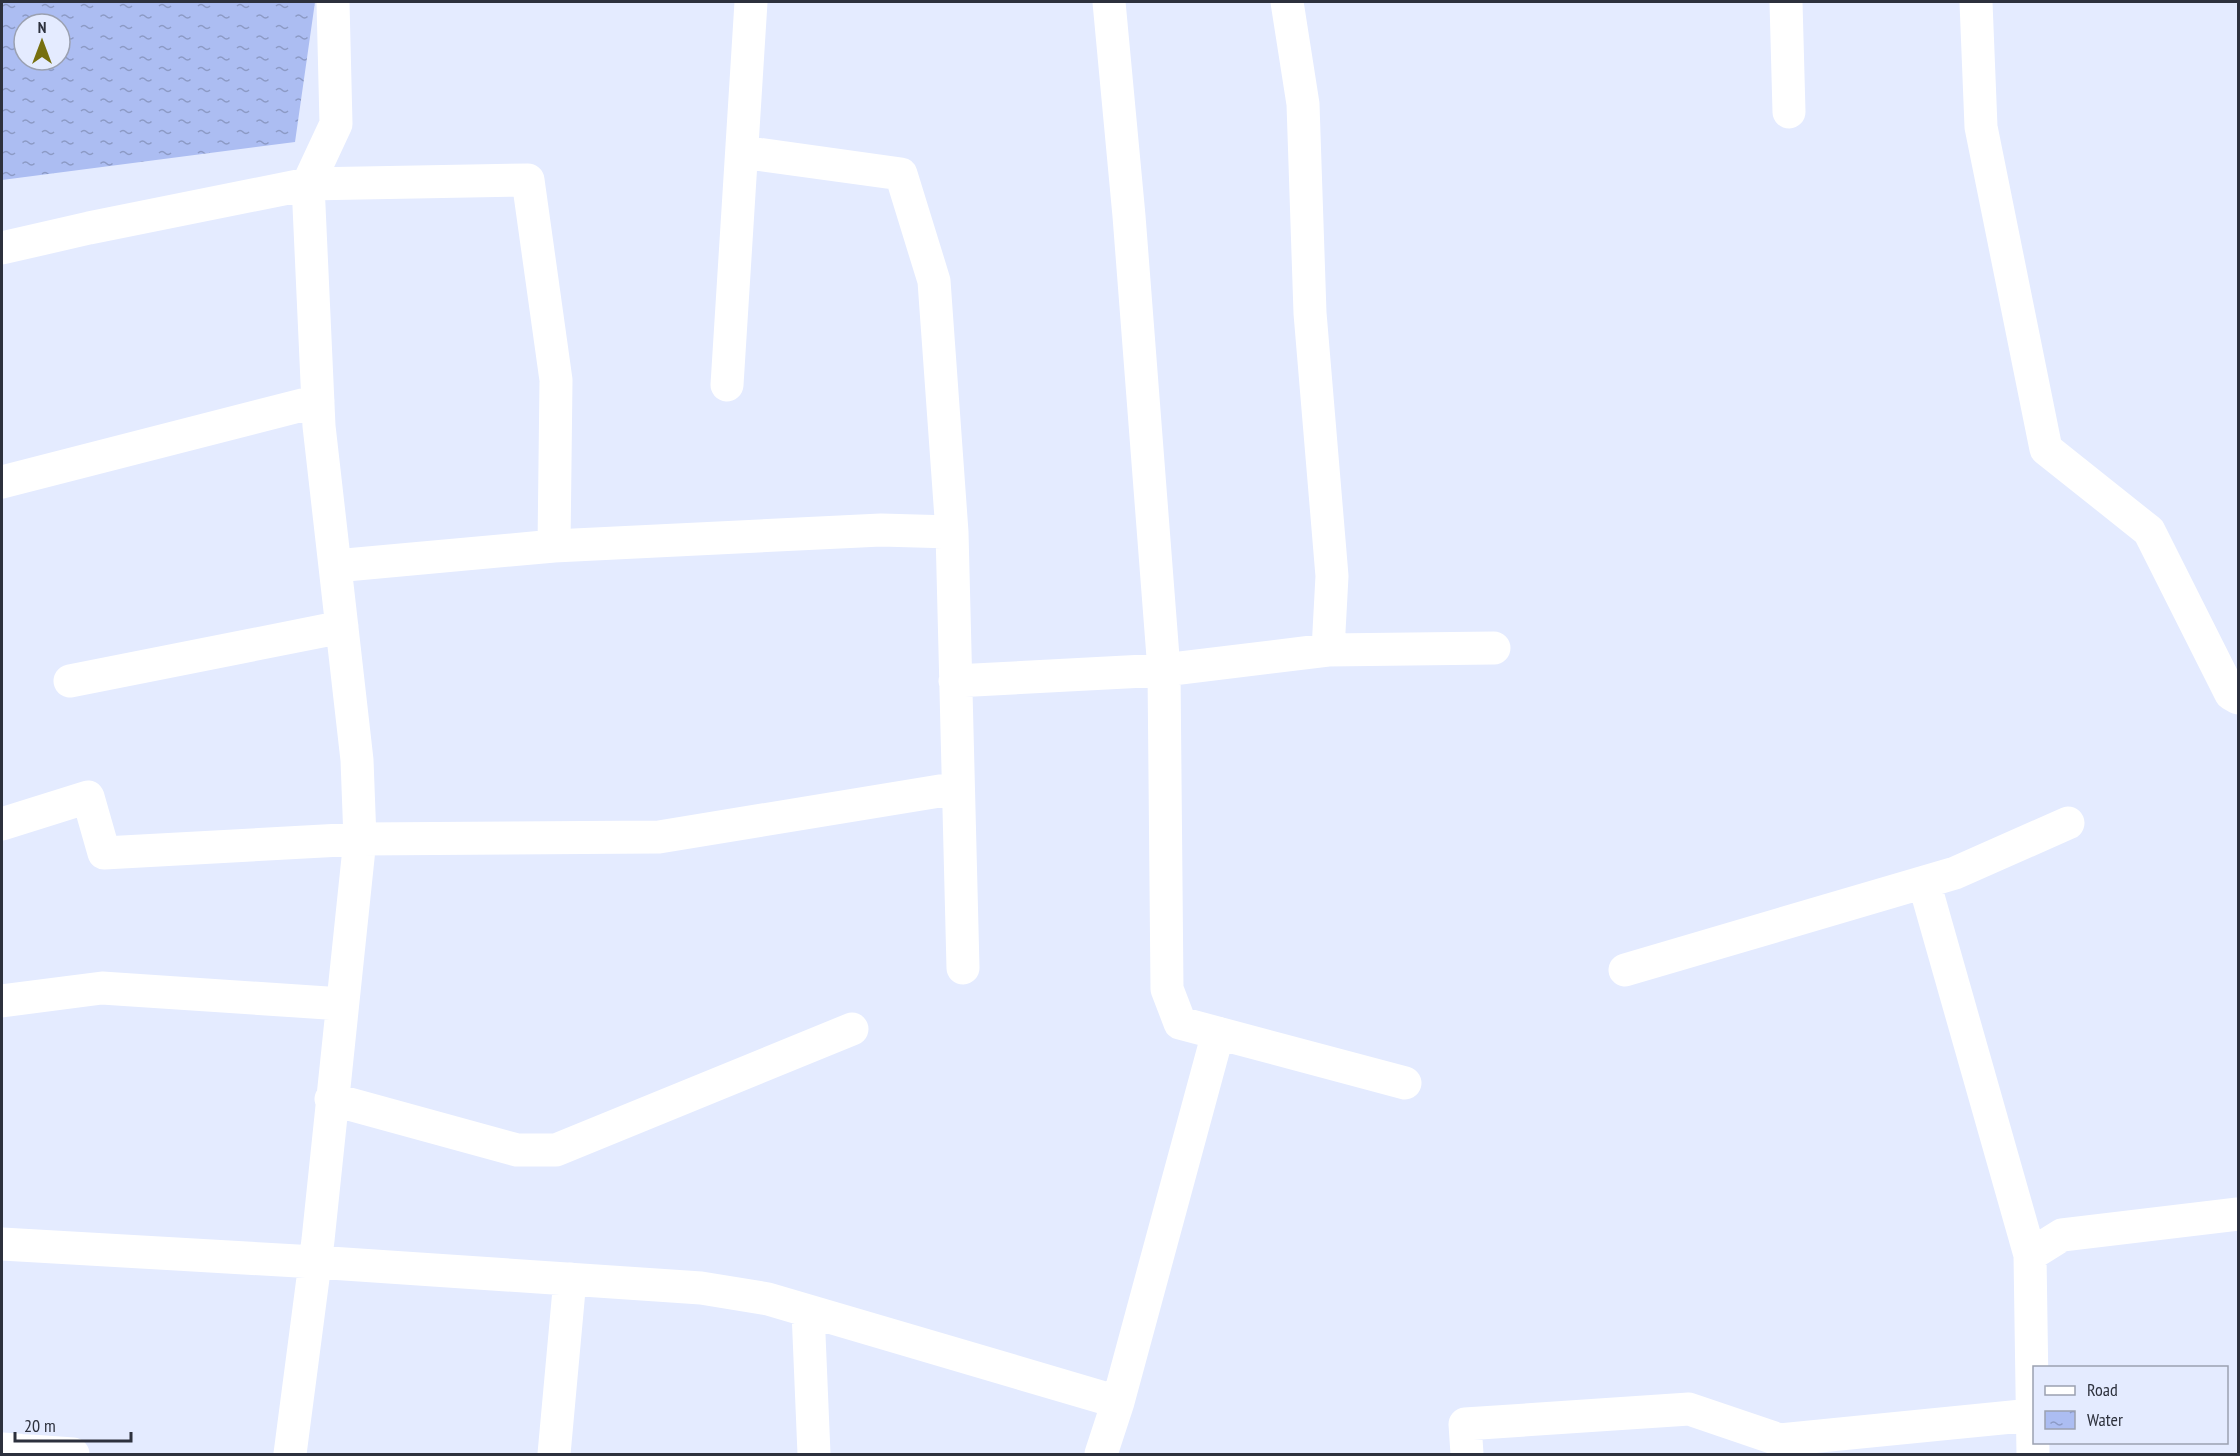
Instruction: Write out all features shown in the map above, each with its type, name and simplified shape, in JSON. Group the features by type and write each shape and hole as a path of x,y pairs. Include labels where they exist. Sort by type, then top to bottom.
{"street":[{"path":"290,1455 315,1262 360,839 357,760 318,401 308,184 336,124 333,2"},
{"path":"727,385 751,2"},
{"path":"1109,2 1130,216 1164,670 1167,989 1180,1023 1405,1083"},
{"path":"1287,2 1303,104 1310,313 1332,576 1328,650"},
{"path":"1786,2 1789,112"},
{"path":"1976,2 1981,127 2046,449 2149,531 2231,694 2238,698"},
{"path":"741,152 901,174 934,281 952,532 963,968"},
{"path":"2,248 308,184 528,180 556,380 554,546"},
{"path":"2,482 318,401"},
{"path":"335,566 554,546 881,530 952,532"},
{"path":"70,681 342,627"},
{"path":"955,681 1164,670 1328,650 1494,648"},
{"path":"2,824 88,797 104,853 360,839 660,837 958,788"},
{"path":"1625,970 1955,873 2068,824"},
{"path":"1924,882 2030,1255 2033,1455"},
{"path":"2,1001 102,988 342,1004"},
{"path":"331,1099 517,1150 556,1150 852,1029"},
{"path":"1101,1455 1118,1402 1218,1033"},
{"path":"2030,1255 2062,1235 2238,1214"},
{"path":"2,1244 701,1288 768,1299 1118,1402"},
{"path":"554,1455 570,1279"},
{"path":"808,1311 814,1455"},
{"path":"1467,1455 1465,1424 1689,1409 1781,1447 2032,1415"},
{"path":"2,1449 73,1455"}],"water":[{"path":"2,2 315,2 295,142 2,180"}]}
